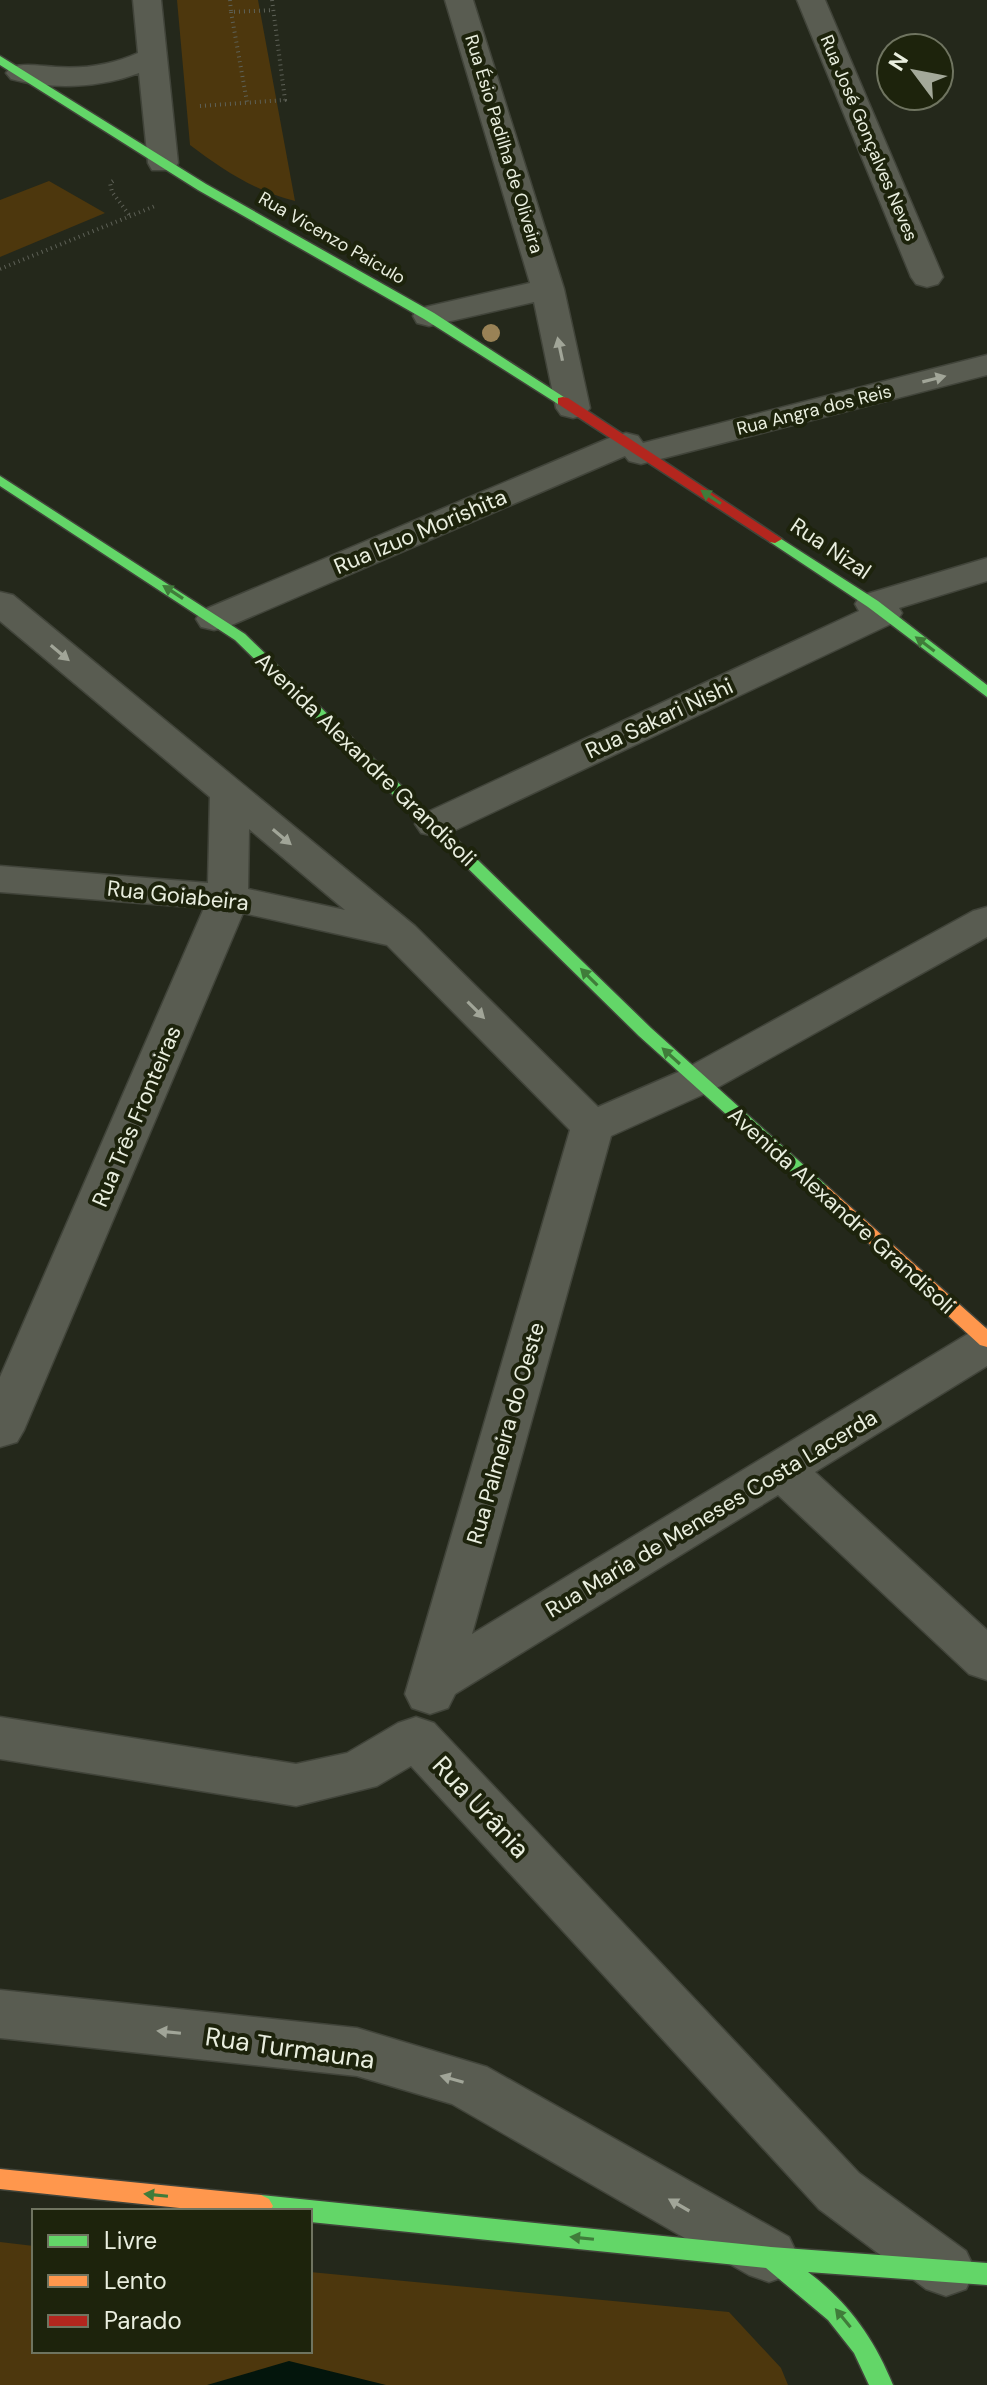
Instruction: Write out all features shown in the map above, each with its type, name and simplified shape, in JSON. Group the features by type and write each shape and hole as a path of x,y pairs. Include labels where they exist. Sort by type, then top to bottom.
{"street":[{"path":"147,0 155,56 163,163"},
{"name":"Rua Ésio Padilha de Oliveira","path":"459,0 548,289 573,408"},
{"name":"Rua José Gonçalves Neves","path":"811,0 927,277"},
{"path":"10,67 91,78 132,68 155,56"},
{"name":"Rua Vicenzo Paiculo","path":"10,67 202,187 429,316 634,449"},
{"path":"429,316 548,289"},
{"name":"Rua Angra dos Reis","path":"634,449 987,365"},
{"name":"Rua Nizal","path":"634,449 878,609 987,692"},
{"name":"Rua Izuo Morishita","path":"214,619 634,449"},
{"name":"Avenida Alexandre Grandisoli","path":"0,480 240,637 698,1080 987,1342"},
{"name":"Rua Sakari Nishi","path":"435,824 878,609 987,569"},
{"path":"0,603 401,935 592,1127 698,1080 987,920"},
{"name":"Rua Três Fronteiras","path":"0,1430 215,934 228,897 230,793"},
{"name":"Rua Goiabeira","path":"0,879 228,897 401,935"},
{"name":"Rua Palmeira do Oeste","path":"416,1738 435,1681 592,1127"},
{"name":"Rua Maria de Meneses Costa Lacerda","path":"435,1681 783,1471 987,1342"},
{"path":"783,1471 987,1660"},
{"name":"Rua Urânia","path":"0,1738 296,1785 359,1771 416,1738 839,2191 966,2272"},
{"name":"Rua Turmauna","path":"0,2014 357,2052 467,2084 771,2258"},
{"name":"Rua Turmauna","path":"0,2179 293,2209"},
{"path":"839,2191 843,2265"},
{"name":"Rua Turmauna","path":"312,2211 843,2265 966,2272"},
{"path":"771,2258 805,2281 837,2310 860,2340 881,2385"}],"path":[{"path":"230,0 247,102"},
{"path":"159,109 285,100 272,0"},
{"path":"231,12 274,10"},
{"path":"0,269 202,187"}],"shaded area":[{"path":"177,0 258,0 295,201 266,192 240,179 190,145"},
{"path":"49,181 105,213 0,257 0,200"},
{"path":"0,2242 32,2246 32,2353 312,2353 312,2272 729,2312 781,2368 788,2385 0,2385"},
{"path":"289,2361 386,2385 207,2385"}],"traffic: fast":[{"path":"0,60 202,187 429,316 563,401"},
{"path":"0,480 240,637 645,1032 821,1190"},
{"path":"775,539 873,604 987,692"},
{"path":"261,2206 290,2209"},
{"path":"312,2211 771,2258 987,2274"},
{"path":"771,2258 806,2284 851,2328 863,2345 881,2385"}],"traffic: slow":[{"path":"821,1190 987,1340"},
{"path":"0,2179 261,2206"}],"traffic: jam":[{"path":"563,401 775,539"}]}
